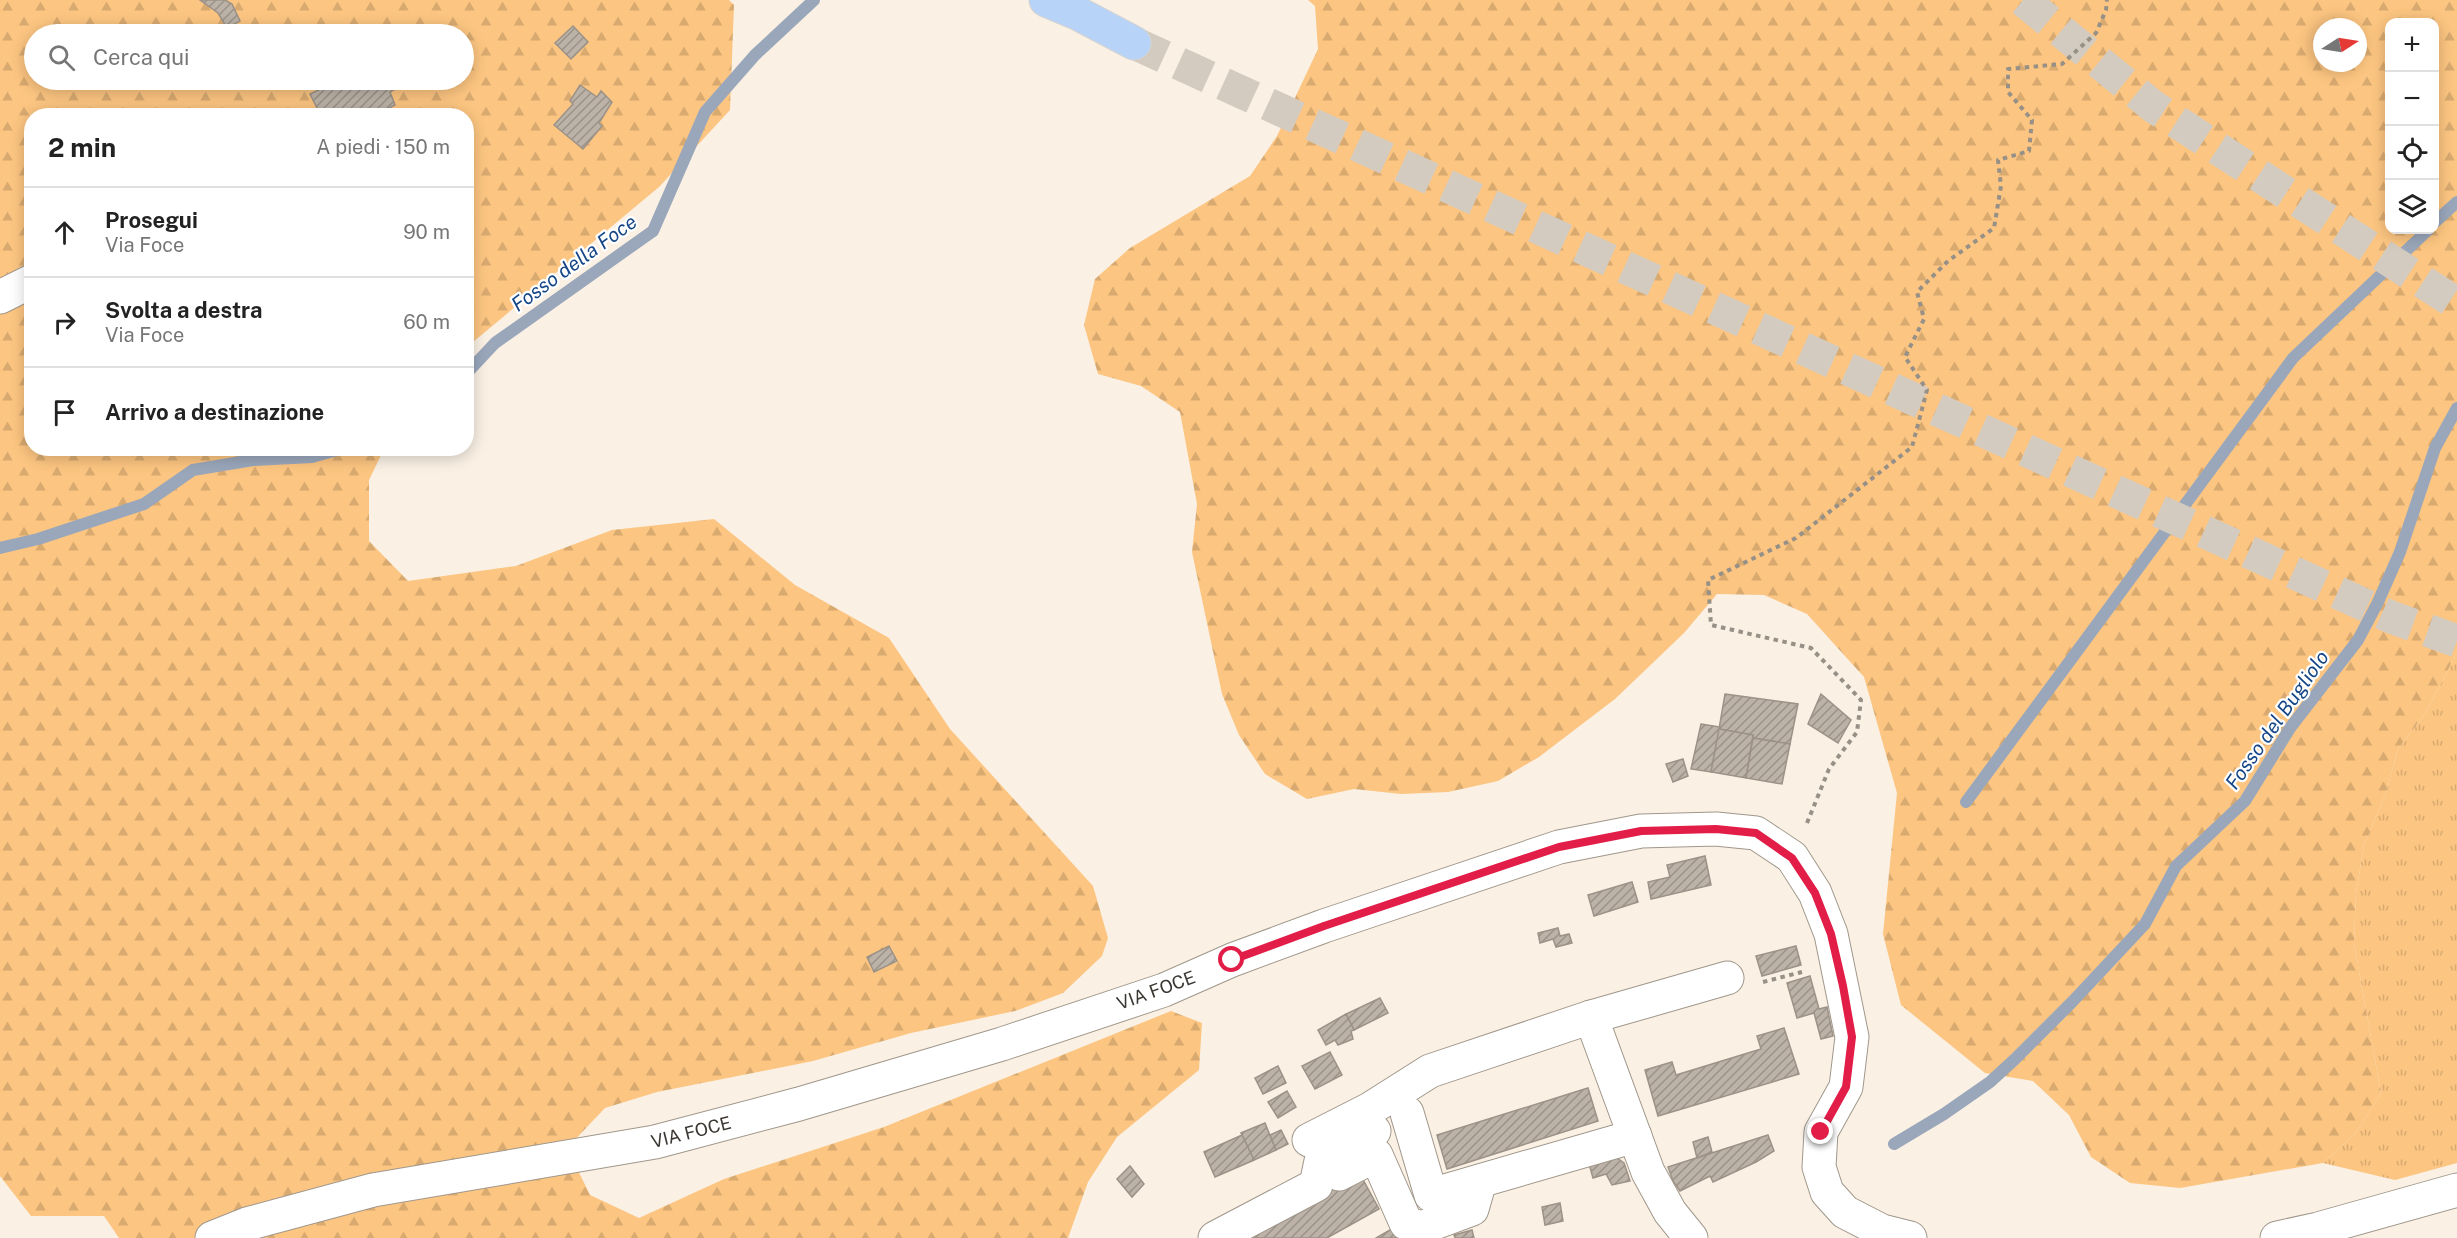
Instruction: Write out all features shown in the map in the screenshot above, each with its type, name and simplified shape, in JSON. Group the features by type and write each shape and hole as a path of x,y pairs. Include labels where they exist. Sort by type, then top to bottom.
{"main road":[{"path":"1046,0 1077,13 1134,43"}],"street":[{"path":"0,297 24,285"},
{"name":"VIA FOCE","path":"212,1238 247,1224 373,1190 655,1142 799,1104 1002,1044 1164,990 1232,960 1324,926 1559,847 1641,831 1716,829 1756,833 1792,858 1815,893 1831,934 1852,1037 1846,1087 1821,1132 1819,1167 1827,1192 1845,1212 1882,1231 1910,1238"},
{"path":"1309,1140 1370,1109 1430,1071 1591,1017 1726,978"},
{"path":"1591,1017 1648,1172 1670,1212 1691,1238"},
{"path":"1316,1185 1321,1161 1407,1113 1430,1071"},
{"path":"1407,1113 1431,1195 1635,1136"},
{"path":"1215,1238 1376,1155 1406,1222 1421,1228 1472,1209 1480,1181"},
{"path":"2277,1238 2318,1229 2457,1190"}],"path":[{"path":"1792,858 1829,769 1857,732 1861,700 1810,648 1711,625 1708,580 1796,538 1912,447 1926,390 1905,357 1924,319 1917,292 1948,261 1994,228 2001,186 1998,160 2029,151 2032,120 2008,92 2008,69 2062,64 2096,33 2106,10 2107,0"},
{"path":"1726,978 1754,984 1810,971"}],"green space":[{"path":"0,0 729,0 734,5 730,110 659,187 474,341 474,108 24,108 24,456 381,456 369,480 369,541 408,581 516,566 612,530 714,519 795,585 889,638 950,729 1093,886 1108,938 1102,956 1063,993 1015,1011 911,1033 813,1061 657,1092 605,1108 567,1148 590,1195 639,1218 724,1179 884,1127 1171,1011 1202,1023 1199,1070 1117,1137 1088,1182 1068,1238 119,1238 104,1216 31,1216 0,1176"},
{"path":"1308,0 2457,0 2457,652 2427,711 2398,749 2385,796 2364,845 2356,893 2354,943 2381,1093 2356,1133 2323,1163 2180,1188 2130,1183 2091,1157 2069,1115 2033,1081 1985,1073 1901,1005 1883,934 1897,793 1864,677 1807,614 1764,595 1717,594 1684,633 1615,699 1539,757 1498,781 1448,792 1401,794 1354,789 1307,799 1265,774 1239,735 1222,694 1192,552 1197,504 1180,412 1141,386 1098,374 1084,325 1095,279 1130,248 1250,176 1277,136 1318,49 1315,6"},
{"path":"2457,652 2457,1163 2395,1180 2323,1163 2356,1133 2381,1093 2354,943 2356,893 2364,845 2385,796 2398,749 2427,711"}],"building":[{"path":"200,0 225,0 232,4 240,21 234,24 225,24 218,13"},
{"path":"573,26 588,42 571,59 555,43"},
{"path":"580,85 597,97 601,91 612,102 599,123 602,126 583,149 554,125 573,104 570,101"},
{"path":"318,90 393,90 390,92 395,105 390,108 317,108 310,94"},
{"path":"1725,694 1798,704 1790,744 1719,729"},
{"path":"1821,694 1851,720 1838,743 1808,724"},
{"path":"1701,724 1720,727 1711,772 1691,769"},
{"path":"1719,729 1753,735 1746,778 1711,772"},
{"path":"1753,738 1790,744 1782,784 1746,778"},
{"path":"1683,759 1688,776 1673,782 1666,764"},
{"path":"1705,856 1711,885 1651,899 1648,882 1670,877 1667,865"},
{"path":"1632,882 1638,902 1594,916 1588,895"},
{"path":"1558,928 1560,936 1569,934 1572,943 1556,947 1553,939 1540,943 1538,933"},
{"path":"889,946 897,961 874,972 867,957"},
{"path":"1796,946 1801,965 1762,976 1756,956"},
{"path":"1810,976 1819,1009 1827,1007 1833,1036 1821,1039 1814,1013 1797,1018 1787,983"},
{"path":"1380,998 1388,1013 1354,1030 1346,1014"},
{"path":"1346,1014 1354,1030 1351,1031 1353,1039 1338,1045 1335,1040 1326,1045 1318,1030"},
{"path":"1784,1028 1799,1074 1658,1116 1645,1070 1672,1062 1676,1075 1761,1049 1757,1036"},
{"path":"1330,1052 1342,1075 1315,1089 1302,1066"},
{"path":"1278,1066 1286,1083 1263,1094 1255,1078"},
{"path":"1588,1088 1598,1121 1447,1169 1437,1135"},
{"path":"1287,1091 1296,1107 1278,1118 1268,1102"},
{"path":"1265,1123 1276,1150 1254,1160 1241,1133"},
{"path":"1281,1130 1288,1144 1276,1150 1270,1135"},
{"path":"1242,1135 1254,1160 1215,1177 1204,1152"},
{"path":"1768,1135 1774,1151 1756,1162 1713,1182 1710,1176 1680,1191 1673,1181 1668,1167"},
{"path":"1708,1137 1712,1152 1697,1158 1693,1142"},
{"path":"1613,1155 1624,1163 1630,1181 1612,1185 1606,1174 1593,1178 1588,1160"},
{"path":"1130,1166 1144,1184 1132,1197 1117,1179"},
{"path":"1360,1174 1379,1209 1327,1238 1244,1238"},
{"path":"1560,1203 1563,1221 1545,1225 1542,1207"},
{"path":"1393,1228 1399,1238 1376,1238 1390,1230"},
{"path":"1472,1230 1474,1238 1455,1238 1454,1235"}],"waterway":[{"name":"Fosso della Foce","path":"474,365 495,343 653,231 705,112 755,55 814,0"},
{"name":"Fosso del Bugliolo","path":"2439,218 2457,202"},
{"name":"Fosso del Bugliolo","path":"1966,802 2293,358 2424,234"},
{"name":"Fosso del Bugliolo","path":"1894,1144 1944,1114 1990,1082 2015,1059 2145,924 2176,866 2245,801 2290,728 2358,640 2400,552 2435,448 2457,408"},
{"name":"Fosso della Foce","path":"0,548 38,539 144,504 193,470 253,460 316,456"}],"tunnel":[{"path":"2023,0 2154,107 2457,304"},
{"path":"1134,43 2391,617 2457,641"}],"route":[{"path":"1232,960 1442,885 1559,847 1641,831 1716,829 1756,833 1792,858 1815,893 1831,934 1843,986 1852,1037 1846,1087 1821,1132"}]}
